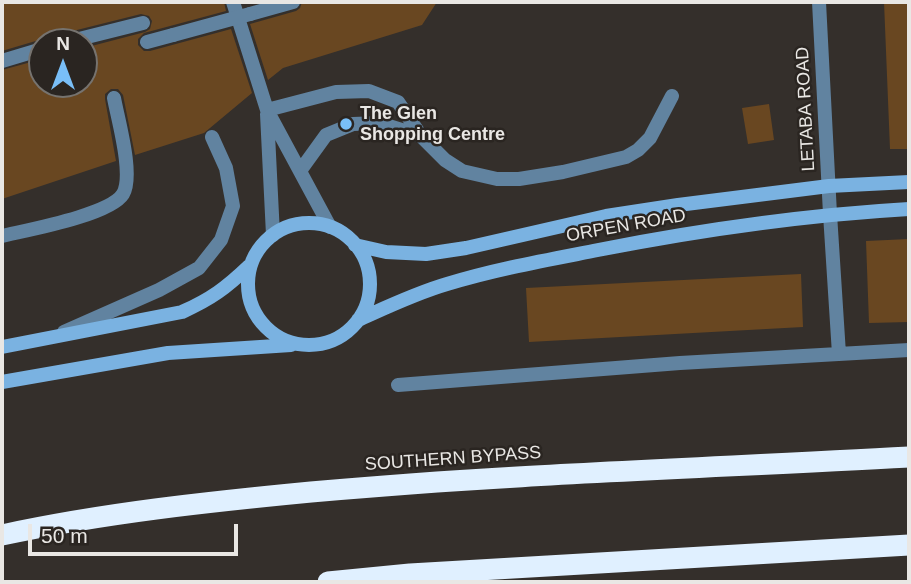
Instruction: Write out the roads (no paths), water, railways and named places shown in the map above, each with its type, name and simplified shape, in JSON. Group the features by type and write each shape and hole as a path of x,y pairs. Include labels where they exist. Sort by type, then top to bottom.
{"highway":[{"name":"SOUTHERN BYPASS","path":"2,535 115,514 202,502 374,486 909,457"},
{"path":"328,582 436,572 909,545"}],"street":[{"path":"233,2 267,110 330,227"},
{"path":"147,42 293,2"},
{"name":"LETABA ROAD","path":"819,2 839,354"},
{"path":"98,34 143,23"},
{"path":"2,61 28,53"},
{"path":"267,110 336,92 369,91 398,102 421,136 445,160 462,171 496,179 519,179 617,160 638,150 650,138 672,96"},
{"path":"2,236 76,218 106,207 123,194 127,176 126,155 114,98"},
{"path":"267,110 272,234"},
{"path":"300,172 326,135 353,124 379,123 421,136"},
{"path":"49,338 159,290 199,268 221,240 233,206 226,168 212,137"},
{"name":"ORPEN ROAD","path":"355,245 386,252 426,254 466,248 606,216 678,205 829,186 909,181"},
{"name":"ORPEN ROAD","path":"358,320 407,298 506,268 649,240 830,214 909,208"},
{"path":"2,347 183,312 227,288 249,266 258,248 272,234 290,226 310,223 330,227 347,236 360,251 369,270 370,290 365,310 353,327 337,339 317,346 168,353 2,382"},
{"path":"249,266 247,286 251,306 261,324 277,337 296,345"},
{"path":"398,385 680,363 909,350"}],"place":[{"name":"The Glen Shopping Centre","path":"346,124"}]}
